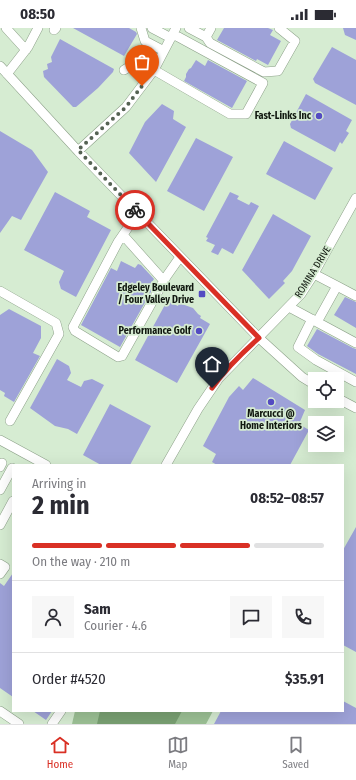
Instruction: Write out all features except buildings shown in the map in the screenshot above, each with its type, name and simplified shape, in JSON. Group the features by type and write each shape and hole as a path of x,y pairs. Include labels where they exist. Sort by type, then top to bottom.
{"street":[{"path":"6,28 26,50"},
{"path":"7,74 26,50 38,28"},
{"path":"141,28 144,41 164,51"},
{"path":"124,70 132,65 152,72 230,114 246,114 263,83 174,33 152,28"},
{"path":"189,28 206,37 210,43 264,72 278,71 295,41 279,28"},
{"path":"206,37 211,28"},
{"path":"78,150 126,107 152,72 174,33"},
{"path":"0,66 78,150 259,338 308,381"},
{"name":"ROMINA DRIVE","path":"167,464 198,409 220,378 301,294 314,274 356,198"},
{"path":"138,213 114,249 73,327 75,331 118,357 122,356 164,281 180,257"},
{"path":"123,235 164,281"},
{"path":"314,274 356,296"},
{"path":"337,286 298,347 316,360 356,382"},
{"path":"0,291 56,323 59,334 10,421"},
{"path":"289,307 356,343"},
{"path":"344,402 356,408"},
{"path":"0,440 34,462"},
{"path":"0,490 12,468"},
{"path":"0,525 12,503"},
{"path":"0,564 5,567 0,574"},
{"path":"0,711 19,724"},
{"path":"52,724 60,712"}],"shaded area":[{"path":"75,712 212,712 206,724 72,724"},
{"path":"100,712 181,712 175,724 97,724"}],"way so far":[{"path":"135,210 78,150 126,107 142,86"}],"place":[{"name":"Fast-Links Inc","path":"319,116"},
{"name":"Edgeley Boulevard / Four Valley Drive","path":"202,294"},
{"name":"Performance Golf","path":"199,331"},
{"name":"Marcucci @ Home Interiors","path":"271,402"}],"route":[{"path":"135,210 259,338 212,388"}]}
